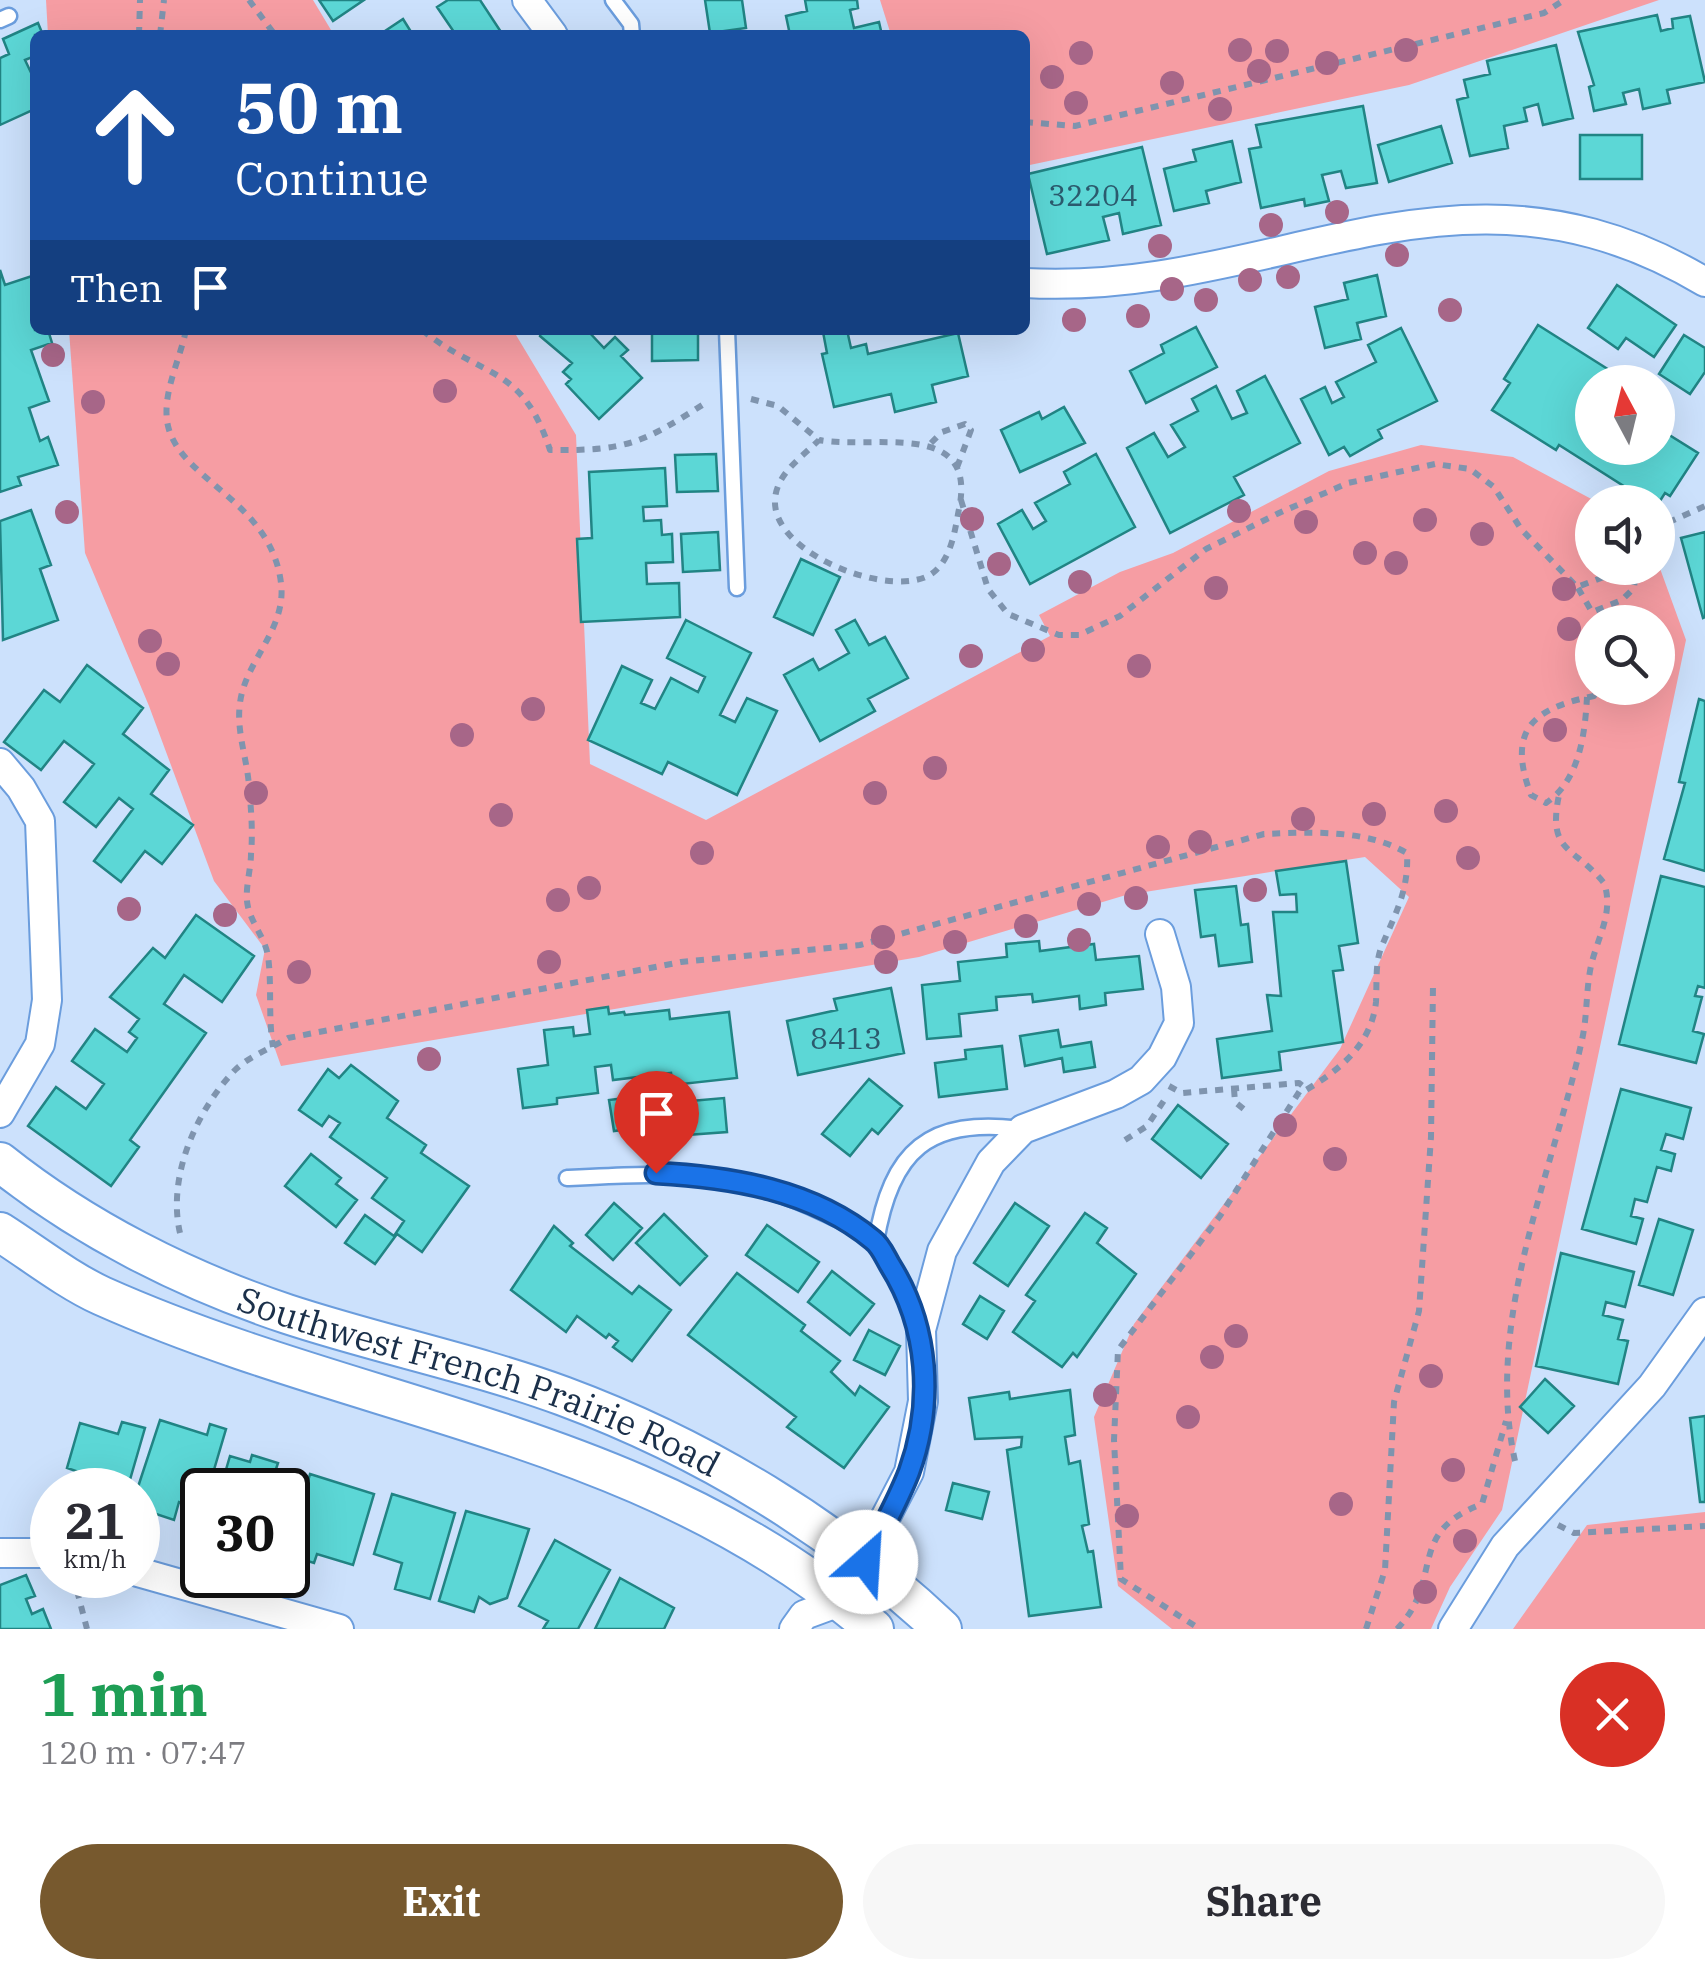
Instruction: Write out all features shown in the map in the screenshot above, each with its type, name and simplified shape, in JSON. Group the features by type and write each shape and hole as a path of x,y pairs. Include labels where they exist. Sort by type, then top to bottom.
{"street":[{"path":"527,0 549,30"},
{"path":"1030,284 1114,283 1168,276 1437,218 1550,222 1662,256 1705,282"},
{"path":"0,763 22,788 40,821 48,1000 40,1044 0,1113"},
{"path":"794,1629 804,1615 836,1615 909,1472 918,1437 922,1330 942,1251 990,1162 1023,1129 1116,1094 1140,1080 1162,1057 1179,1023 1176,987 1160,934"},
{"name":"Southwest French Prairie Road","path":"0,1162 69,1214 235,1296 453,1359 616,1416 723,1468 866,1562 942,1629"},
{"name":"Southwest French Prairie Road","path":"0,1232 98,1294 247,1354 525,1437 636,1480 704,1515 836,1615 874,1629"},
{"path":"1453,1629 1505,1546 1652,1386 1705,1312"},
{"path":"0,1553 30,1553"},
{"path":"160,1578 339,1629"}],"lane":[{"path":"614,0 632,30"},
{"path":"727,335 738,588"},
{"path":"876,1242 890,1181 907,1154 956,1128 983,1124 1023,1129"},
{"path":"567,1178 656,1173 736,1180 791,1196 876,1242 901,1282 922,1330"}],"path":[{"path":"139,30 140,0"},
{"path":"161,30 164,0"},
{"path":"250,0 271,30"},
{"path":"1030,122 1075,126 1544,13 1564,0"},
{"path":"185,335 170,385 169,429 183,452 242,507 270,543 282,586 282,603 240,699 250,819 247,906 268,954 266,1004 273,1047"},
{"path":"428,335 522,392 550,450 609,451 636,445 714,400"},
{"path":"740,398 778,406 819,440 860,446 930,444 950,458 973,552 988,589 1008,614 1058,634 1080,635 1120,616 1206,549 1279,513 1348,483 1435,464 1470,469 1494,487 1522,529 1577,587 1588,605"},
{"path":"930,444 942,432 965,424 971,430 956,470"},
{"path":"819,440 789,468 775,501 780,524 816,559 854,574 918,578 933,573 953,538 960,500"},
{"path":"1675,519 1705,506"},
{"path":"1577,587 1583,585"},
{"path":"1606,605 1622,600 1634,585"},
{"path":"1559,795 1546,803 1531,795 1525,779 1523,751 1532,721 1550,705 1575,700"},
{"path":"1515,1461 1506,1391 1508,1350 1549,1153 1582,1038 1594,948 1608,912 1604,883 1560,844 1555,832 1559,795 1578,760 1586,705"},
{"path":"184,1251 175,1214 181,1164 209,1102 237,1068 288,1038 681,962 860,944 1264,834 1322,832 1389,842 1408,852 1408,882 1380,952 1375,1009 1366,1038 1328,1078 1300,1094"},
{"path":"1366,1629 1385,1570 1394,1402 1419,1311 1431,1137 1433,985"},
{"path":"1164,1078 1172,1089 1182,1093 1299,1082 1303,1086 1270,1132 1220,1216 1118,1350 1114,1440 1121,1579 1200,1629"},
{"path":"1125,1140 1148,1126 1172,1089"},
{"path":"1234,1089 1234,1102 1246,1111"},
{"path":"1397,1629 1417,1608 1436,1534 1448,1519 1482,1504 1506,1420"},
{"path":"1550,1521 1574,1533 1705,1526"},
{"path":"79,1598 88,1629"}],"shaded area":[{"path":"46,0 313,0 331,30 48,30"},
{"path":"880,0 1659,0 1409,85 1030,165 1030,30 889,30"},
{"path":"69,335 516,335 576,435 590,764 706,820 1050,636 1039,615 1120,572 1173,553 1329,471 1421,445 1513,457 1575,490 1575,585 1666,585 1673,605 1575,605 1575,705 1672,705 1502,1510 1450,1587 1431,1629 1172,1629 1118,1586 1094,1417 1134,1324 1340,1049 1409,897 1365,857 1126,895 919,957 281,1066 256,995 265,949 214,881 149,706 85,553"},
{"path":"1675,610 1686,640 1675,692"},
{"path":"1705,1512 1705,1629 1513,1629 1587,1525"}],"building":[{"path":"319,0 364,0 333,21"},
{"path":"448,0 480,0 500,30 453,30 437,7"},
{"path":"705,0 742,0 746,28 710,30"},
{"path":"805,0 857,0 858,8 850,10 854,28 879,22 881,30 789,30 786,16 807,11"},
{"path":"1657,15 1661,31 1673,28 1672,19 1690,16 1705,82 1667,90 1670,103 1643,109 1639,89 1623,93 1626,104 1594,111 1589,87 1594,85 1578,32"},
{"path":"403,19 410,30 386,30"},
{"path":"38,23 41,30 30,30 30,58 25,60 30,70 30,111 0,125 0,58 9,54 3,39"},
{"path":"1556,45 1573,118 1543,125 1538,104 1524,108 1527,121 1504,126 1508,148 1470,156 1457,100 1468,97 1464,80 1490,74 1487,61"},
{"path":"1363,106 1377,183 1346,188 1341,171 1322,175 1329,201 1305,206 1304,199 1261,208 1249,149 1261,147 1256,125"},
{"path":"1441,126 1452,163 1389,182 1378,145"},
{"path":"1580,135 1642,135 1642,179 1580,179"},
{"path":"1232,141 1241,182 1206,191 1209,203 1174,211 1164,169 1196,161 1193,150"},
{"path":"1142,147 1161,225 1123,234 1119,213 1103,217 1109,240 1047,254 1030,174"},
{"path":"0,270 5,285 30,277 30,335 50,335 52,343 31,350 49,401 29,408 40,441 48,437 58,465 18,477 21,485 0,492"},
{"path":"1377,275 1386,316 1357,323 1361,339 1325,348 1315,307 1348,299 1344,283"},
{"path":"1617,285 1676,325 1654,357 1626,338 1618,349 1588,328"},
{"path":"1538,325 1601,365 1575,365 1575,455 1559,445 1556,450 1492,410 1510,383 1504,379"},
{"path":"1196,327 1217,367 1146,403 1130,371 1164,353 1161,345"},
{"path":"1401,328 1437,401 1378,430 1382,438 1350,456 1344,447 1329,455 1301,399 1325,387 1332,403 1344,397 1336,382 1376,362 1368,345"},
{"path":"592,335 604,348 615,337 628,350 621,356 642,378 599,419 566,384 571,379 563,372 572,363 540,336"},
{"path":"652,335 698,335 698,360 652,361"},
{"path":"824,335 848,335 851,348 866,344 868,354 958,335 968,376 932,385 936,402 895,412 891,394 834,407 822,354 827,353"},
{"path":"1684,335 1705,348 1705,372 1690,394 1675,384 1675,365 1665,365"},
{"path":"1265,376 1300,443 1234,477 1244,495 1170,533 1127,448 1154,433 1168,457 1185,447 1171,425 1198,411 1192,399 1216,386 1232,419 1247,413 1237,391"},
{"path":"1064,407 1085,443 1020,472 1001,430 1039,412 1042,419"},
{"path":"1675,439 1698,453 1675,488 1675,485 1622,485 1591,465 1675,465"},
{"path":"716,454 718,491 677,492 675,455"},
{"path":"1096,454 1135,527 1030,584 998,524 1022,510 1033,529 1046,521 1035,503 1070,484 1064,472"},
{"path":"665,468 667,506 643,507 644,521 661,520 662,535 672,534 673,562 646,563 647,584 679,583 680,617 581,622 577,539 592,538 589,472"},
{"path":"31,510 51,565 40,569 58,620 3,640 0,521"},
{"path":"718,532 720,570 683,572 681,534"},
{"path":"1705,532 1705,617 1703,618 1681,538"},
{"path":"801,559 840,577 813,635 774,617"},
{"path":"686,620 751,653 720,715 735,722 747,698 777,711 737,795 668,762 662,774 588,740 622,666 652,680 641,703 655,709 671,678 698,692 705,677 667,658"},
{"path":"855,620 869,645 885,637 908,678 868,699 875,711 820,741 784,675 813,659 819,670 849,653 836,630"},
{"path":"87,665 143,708 123,734 169,770 151,794 193,825 162,864 145,851 121,882 94,861 133,809 119,798 96,827 64,802 94,764 64,741 41,770 4,742 44,690 60,702"},
{"path":"1699,699 1705,701 1705,871 1664,859 1685,783 1679,782"},
{"path":"1346,861 1358,943 1339,946 1343,970 1333,971 1343,1042 1279,1052 1281,1070 1222,1078 1217,1039 1272,1031 1267,995 1281,996 1273,912 1297,912 1296,894 1280,895 1276,871"},
{"path":"1661,876 1705,887 1705,988 1698,986 1695,996 1702,997 1693,1031 1704,1034 1696,1063 1619,1044"},
{"path":"1236,886 1241,925 1248,924 1252,962 1219,966 1215,935 1201,937 1195,890"},
{"path":"196,915 254,956 222,1002 184,975 164,1004 206,1033 130,1140 139,1147 111,1186 28,1126 56,1087 86,1109 104,1084 72,1061 95,1029 127,1052 137,1038 129,1032 139,1019 110,997 153,948 165,958"},
{"path":"1039,941 1040,951 1094,944 1096,960 1139,956 1143,989 1105,993 1106,1005 1080,1009 1079,996 1033,1002 1032,994 996,997 997,1010 959,1014 961,1036 927,1039 922,985 960,981 958,962 1007,957 1006,944"},
{"path":"891,988 904,1053 798,1075 787,1021 837,1010 834,999"},
{"path":"608,1007 609,1014 625,1015 669,1010 670,1019 729,1012 737,1078 673,1085 671,1073 613,1080 611,1065 595,1067 598,1093 557,1098 557,1104 523,1108 518,1069 548,1065 544,1030 573,1027 574,1036 590,1034 587,1010"},
{"path":"1058,1030 1061,1047 1091,1042 1095,1067 1064,1072 1062,1058 1025,1066 1020,1036"},
{"path":"1002,1046 1007,1089 939,1097 935,1063 966,1059 965,1050"},
{"path":"351,1065 398,1101 387,1118 426,1145 421,1153 469,1186 422,1252 397,1234 375,1264 345,1243 365,1215 394,1236 404,1221 372,1198 387,1178 330,1137 340,1123 329,1116 322,1126 299,1110 328,1069 339,1078"},
{"path":"869,1079 902,1106 878,1134 872,1129 850,1156 822,1134"},
{"path":"1621,1089 1691,1108 1683,1139 1666,1134 1661,1150 1675,1154 1671,1171 1657,1167 1647,1202 1635,1199 1631,1216 1643,1219 1636,1244 1582,1229"},
{"path":"640,1096 644,1127 614,1131 609,1100"},
{"path":"724,1098 727,1132 660,1137 657,1104"},
{"path":"1178,1105 1228,1144 1201,1178 1152,1139"},
{"path":"311,1154 341,1178 336,1184 357,1200 336,1227 285,1186"},
{"path":"614,1203 642,1228 613,1260 586,1235"},
{"path":"1015,1203 1049,1226 1008,1286 974,1263"},
{"path":"1085,1213 1107,1228 1097,1243 1136,1274 1077,1357 1073,1353 1062,1367 1013,1332 1035,1301 1026,1295"},
{"path":"664,1214 707,1256 680,1285 636,1243"},
{"path":"1659,1219 1693,1230 1673,1295 1639,1285"},
{"path":"767,1225 819,1262 798,1292 746,1255"},
{"path":"554,1226 573,1243 570,1246 632,1294 639,1286 671,1310 632,1361 613,1347 618,1341 609,1334 606,1338 577,1316 566,1332 511,1290"},
{"path":"1561,1253 1634,1272 1625,1307 1606,1302 1603,1315 1623,1320 1618,1339 1628,1341 1618,1384 1536,1366"},
{"path":"832,1271 874,1304 850,1335 808,1302"},
{"path":"737,1273 805,1325 801,1331 840,1361 831,1372 855,1395 860,1386 889,1407 844,1468 787,1427 796,1417 688,1335"},
{"path":"980,1296 1004,1311 987,1339 963,1324"},
{"path":"869,1330 900,1346 885,1375 854,1360"},
{"path":"1545,1379 1574,1406 1548,1433 1520,1407"},
{"path":"1070,1390 1075,1435 1065,1437 1069,1464 1080,1461 1089,1524 1082,1526 1088,1552 1093,1551 1101,1607 1029,1616 1007,1450 1021,1447 1022,1437 975,1439 969,1398 1009,1392 1010,1399"},
{"path":"1705,1416 1705,1502 1700,1502 1690,1418"},
{"path":"160,1420 207,1435 210,1424 226,1429 214,1468 180,1468 180,1502 174,1520 160,1515 160,1468 144,1468"},
{"path":"122,1422 145,1428 133,1468 67,1468 80,1423 118,1434"},
{"path":"252,1455 278,1463 276,1468 226,1468 230,1456 250,1462"},
{"path":"310,1474 374,1494 353,1565 317,1554 314,1563 310,1562"},
{"path":"953,1483 989,1492 982,1519 946,1510"},
{"path":"392,1494 455,1513 430,1599 395,1589 402,1563 374,1554"},
{"path":"466,1511 529,1529 507,1598 490,1604 479,1597 474,1612 439,1601"},
{"path":"555,1540 610,1570 578,1629 543,1629 548,1621 519,1606"},
{"path":"26,1575 30,1598 26,1599 32,1614 43,1609 51,1629 0,1629 0,1585"},
{"path":"620,1578 674,1608 664,1629 595,1629"}],"route":[{"path":"656,1173 736,1180 791,1196 876,1242 901,1282 922,1330 923,1401 909,1472 866,1562"}]}
